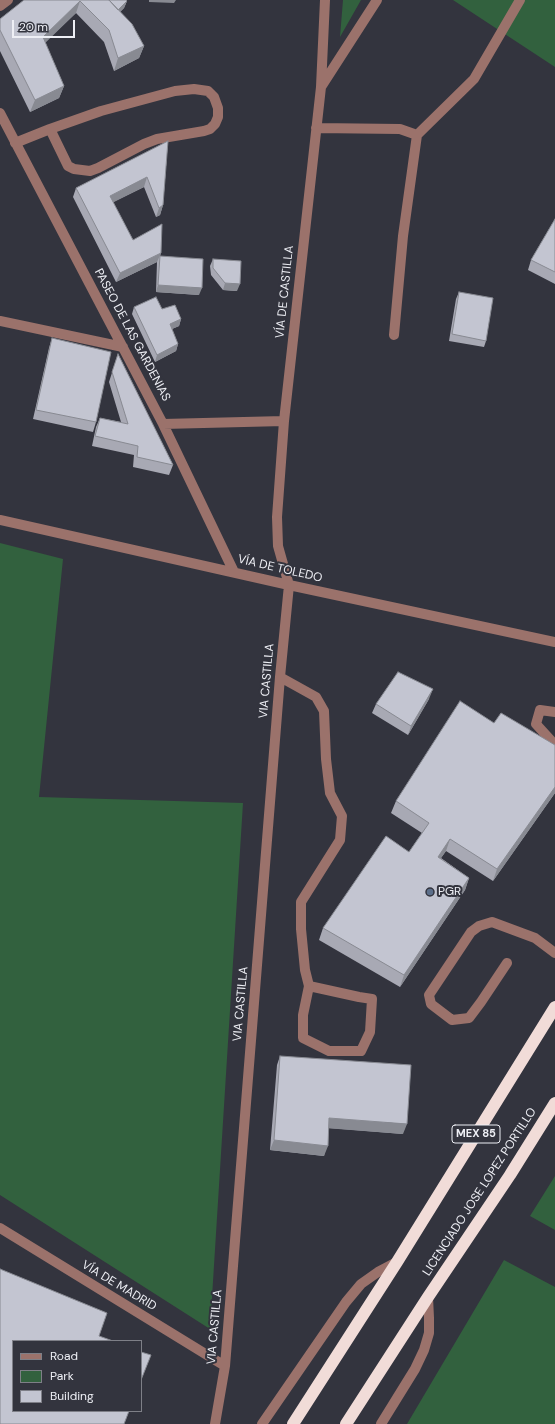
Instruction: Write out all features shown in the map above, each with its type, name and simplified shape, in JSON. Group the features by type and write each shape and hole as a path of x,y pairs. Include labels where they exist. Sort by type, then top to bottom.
{"highway":[{"name":"MEX 85","path":"293,1424 398,1262 555,1007"},
{"name":"LICENCIADO JOSE LOPEZ PORTILLO","path":"346,1424 428,1297 479,1222 555,1103"}],"street":[{"path":"0,6 8,0"},
{"name":"VÍA DE CASTILLA","path":"289,585 278,546 276,517 284,421 321,87 325,0"},
{"path":"321,87 377,0"},
{"path":"394,335 403,236 417,135 474,79 520,0"},
{"path":"15,143 50,129 101,111 175,91 194,89 208,91 214,97 218,108 218,116 215,124 210,129 157,139 90,171 74,169 68,166 50,129"},
{"name":"PASEO DE LAS GARDENIAS","path":"0,113 163,424 234,572"},
{"path":"316,128 395,128 417,135"},
{"path":"0,321 123,347"},
{"path":"163,424 284,421"},
{"name":"VÍA DE TOLEDO","path":"0,520 289,585 555,642"},
{"name":"VIA CASTILLA","path":"215,1424 225,1366 280,677 289,585"},
{"path":"280,677 316,697 324,711 326,759 330,793 342,816 340,840 301,902 301,929 305,970 309,986 303,1015 303,1038 329,1051 361,1052 370,1032 372,999 359,998 309,986"},
{"path":"555,712 540,710 536,724 555,744"},
{"path":"507,963 469,1018 452,1020 431,1004 429,995 471,932 479,926 492,922 535,938 555,953"},
{"name":"VÍA DE MADRID","path":"0,1228 225,1366"},
{"path":"262,1424 346,1302 361,1284 378,1272 398,1262"},
{"path":"381,1424 415,1369 424,1350 429,1333 428,1297"}],"green space":[{"path":"343,0 361,0 340,37"},
{"path":"453,0 555,0 555,67"},
{"path":"0,543 63,559 39,797 243,803 210,1329 0,1195"},
{"path":"555,1176 555,1230 530,1216"},
{"path":"504,1260 555,1287 555,1424 407,1424"}],"building":[{"path":"24,0 109,0 132,24 144,46 118,58 109,30 80,1 43,37 64,86 35,100 0,30 0,19"},
{"path":"109,0 126,0 127,1 118,10"},
{"path":"168,141 163,205 159,208 147,177 110,196 133,240 162,224 161,253 120,273 76,188"},
{"path":"555,219 555,272 531,260"},
{"path":"160,256 203,259 202,288 158,285"},
{"path":"213,259 241,261 240,284 225,283 213,268"},
{"path":"459,292 493,298 486,341 452,334"},
{"path":"156,297 162,309 175,305 181,319 170,324 178,344 157,355 134,307"},
{"path":"52,338 111,352 96,422 36,410"},
{"path":"118,354 173,465 137,457 138,446 95,436 100,418 128,424 112,372"},
{"path":"398,672 433,689 411,726 376,704"},
{"path":"460,701 494,723 501,713 555,745 555,787 497,869 450,839 438,857 469,878 404,975 323,928 386,836 409,852 429,823 396,801"},
{"path":"280,1056 411,1065 407,1124 329,1118 328,1146 274,1140"},
{"path":"0,1269 107,1313 99,1336 110,1340 12,1340 12,1412 129,1412 124,1424 0,1424"},
{"path":"142,1352 151,1355 142,1378"}],"place":[{"name":"PGR","path":"430,892"}]}
